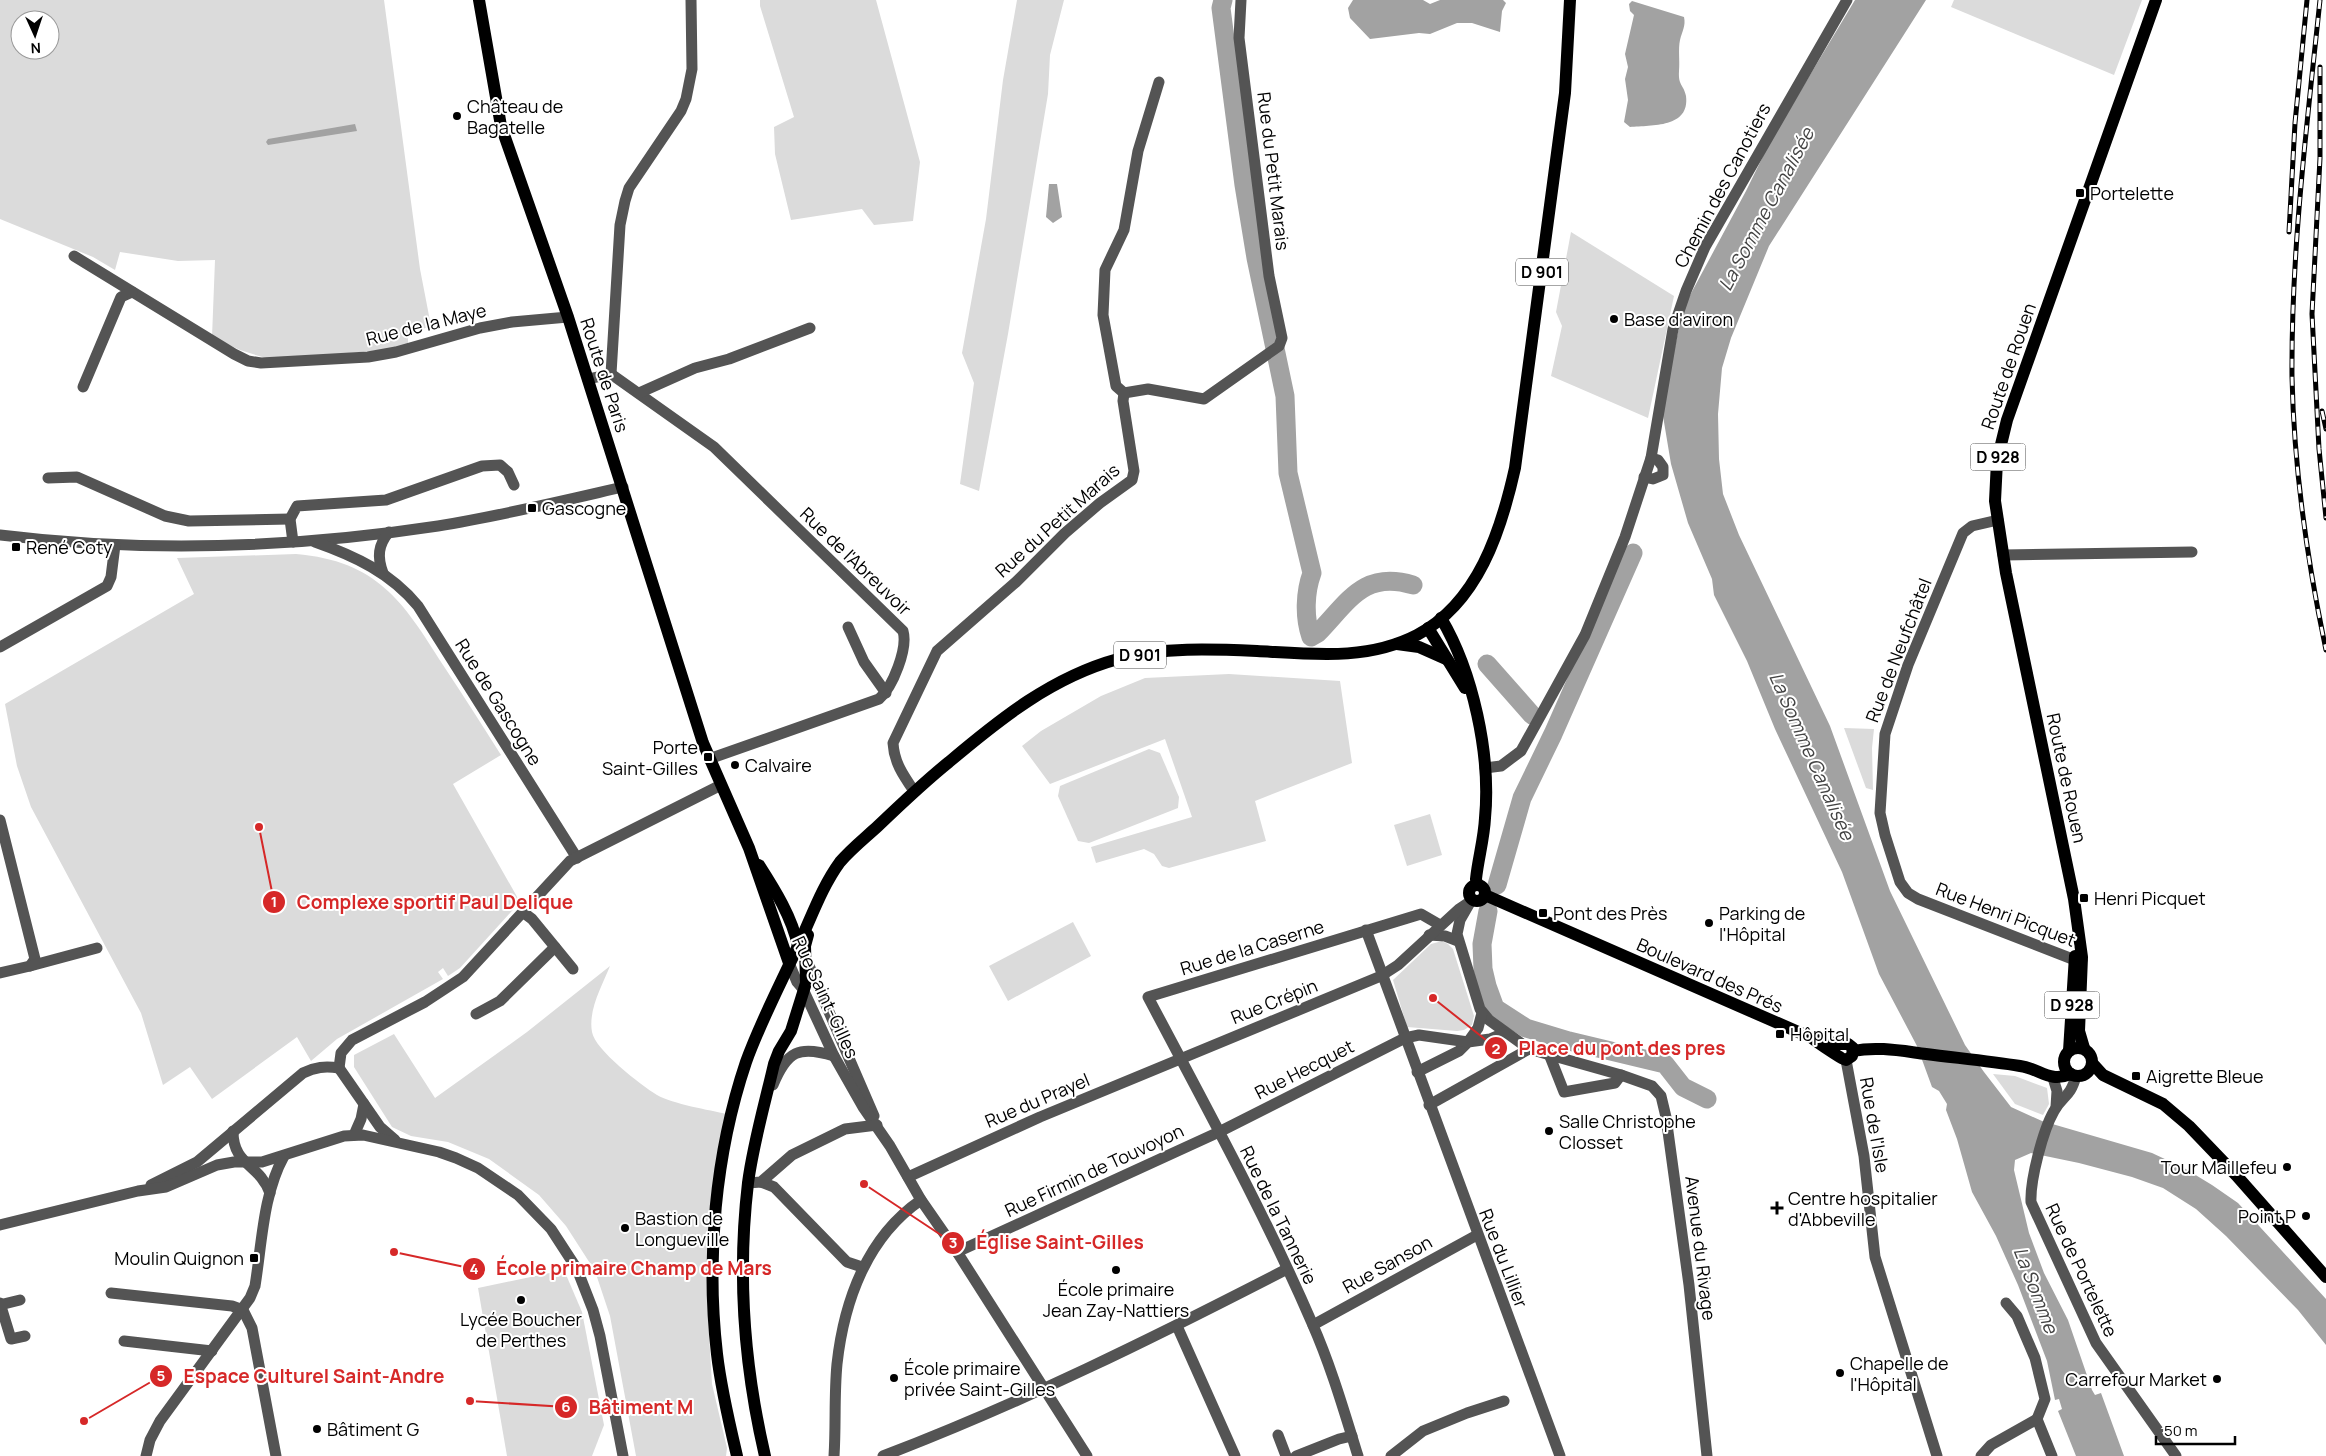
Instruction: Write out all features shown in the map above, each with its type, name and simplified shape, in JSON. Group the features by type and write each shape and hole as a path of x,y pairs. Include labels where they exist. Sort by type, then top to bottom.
{"main road":[{"name":"Route de Paris","path":"479,0 501,126 568,317 709,759"},
{"name":"D 901","path":"765,1456 753,1400 744,1331 744,1265 765,1102 774,1064 779,1051 791,1031 807,977 802,952 829,896 844,872 882,822 914,791 998,722 1036,695 1085,670 1120,658 1147,653 1189,650 1341,654 1371,651 1395,644 1428,628 1441,618 1461,597 1482,566 1498,533 1508,502 1515,468 1565,93 1570,0"},
{"name":"Route de Rouen","path":"2084,1048 2079,1031 2080,933 2003,555 1995,501 1997,461 2007,420 2156,0"},
{"path":"1441,618 1461,657 1479,723 1485,768 1485,818 1476,879 1481,890 1478,901 1470,901"},
{"path":"1428,628 1471,696"},
{"path":"1395,644 1418,648 1446,659"},
{"name":"Rue Saint-Gilles","path":"709,759 749,848 789,964"},
{"path":"737,1456 717,1354 714,1313 715,1223 729,1126 747,1061 789,964 802,952 810,918 837,866 847,854 882,822"},
{"name":"Rue Saint-Gilles","path":"749,848 790,920 802,952"},
{"name":"Boulevard des Prés","path":"1481,890 1844,1053 1867,1048 1998,1062 2032,1069 2054,1078"},
{"path":"790,920 810,918"},
{"path":"772,1002 780,958 780,942"},
{"name":"Route de Rouen","path":"2066,1057 2079,960"},
{"path":"2119,1084 2096,1081 2066,1070 2066,1057 2078,1047 2084,1048 2091,1054 2093,1064 2102,1075 2162,1104 2194,1130 2326,1277"},
{"name":"Boulevard des Prés","path":"2032,1069 2053,1067 2066,1057"},
{"path":"2054,1078 2088,1073 2093,1064"}],"street":[{"path":"588,379 611,374 620,225 629,188 681,111 686,99 692,69 691,0"},
{"name":"Rue du Petit Marais","path":"914,791 901,773 894,755 893,743 937,651 1016,582 1065,532 1132,480 1134,471 1123,401 1124,393 1148,389 1204,399 1274,349 1282,338 1269,276 1239,38 1241,0"},
{"name":"Chemin des Canotiers","path":"1485,768 1501,766 1521,751 1585,635 1625,536 1651,458 1673,330 1686,291 1705,246 1847,0"},
{"path":"1124,393 1116,386 1103,316 1105,270 1124,230 1138,151 1159,82"},
{"name":"Rue de la Maye","path":"74,256 234,354 248,361 261,363 368,357 396,352 480,328 512,322 568,317"},
{"path":"83,387 121,297 132,292"},
{"path":"639,393 696,368 729,359 810,328"},
{"name":"Rue de l'Abreuvoir","path":"611,374 714,447 903,631 905,638 898,665 886,693"},
{"path":"1644,477 1652,480 1662,475 1663,467 1658,460 1651,458"},
{"path":"292,542 290,519 297,506 386,500 482,466 500,465 508,472 514,485"},
{"path":"48,478 76,476 165,516 189,521 290,519"},
{"path":"0,535 116,545 311,541 389,532 485,517 623,487"},
{"name":"Rue de Neufchâtel","path":"1918,899 1908,892 1900,882 1880,813 1884,734 1911,658 1963,533 1972,526 1998,520"},
{"path":"383,573 378,551 382,540 389,532"},
{"name":"Rue de Gascogne","path":"311,541 341,552 383,573 405,590 418,606 577,858"},
{"path":"0,647 107,586 111,577 116,545"},
{"path":"2003,555 2192,552"},
{"path":"709,759 879,699 886,693 864,662 848,627"},
{"path":"398,1142 380,1127 339,1068 341,1053 352,1040 425,1002 463,976 524,913 563,867 577,858 721,786"},
{"path":"0,820 35,959 30,966"},
{"name":"Rue Henri Picquet","path":"1918,899 2079,960"},
{"path":"1417,1072 1459,1051 1478,1028 1482,1013 1457,934 1460,920 1470,901"},
{"name":"Rue Crépin","path":"1180,1059 1381,976 1398,965 1440,925 1470,901"},
{"path":"524,913 532,919 573,969"},
{"name":"Rue de la Caserne","path":"1148,997 1421,914 1440,925"},
{"name":"Rue du Lillier","path":"1366,930 1381,976 1560,1456"},
{"path":"1429,935 1445,936 1458,941"},
{"path":"476,1014 500,1002 555,947"},
{"path":"0,973 97,948"},
{"name":"Rue Saint-Gilles","path":"802,952 825,1007 871,1105 877,1125"},
{"name":"Rue Saint-Gilles","path":"789,964 797,982 803,988 834,1056 863,1107 877,1125 921,1200 958,1252 1087,1456"},
{"name":"Rue de la Tannerie","path":"1148,997 1219,1132 1313,1325 1339,1392 1358,1456"},
{"name":"Avenue du Rivage","path":"1482,1013 1504,1033 1529,1049 1621,1075 1652,1086 1661,1096 1666,1117 1689,1285 1707,1456"},
{"path":"1405,1038 1419,1035 1468,1042 1490,1039 1504,1033"},
{"name":"Rue Hecquet","path":"1219,1132 1405,1038"},
{"path":"1429,1105 1529,1049"},
{"path":"765,1102 781,1066 796,1052 809,1050 834,1056"},
{"name":"Rue de l'Isle","path":"1844,1053 1864,1156 1875,1257 1937,1456"},
{"path":"1549,1054 1564,1092 1616,1083 1621,1075"},
{"name":"Rue du Prayel","path":"908,1177 1040,1117 1180,1059"},
{"path":"138,1191 197,1162 302,1073 326,1066 339,1068"},
{"name":"Rue de Portelette","path":"2054,1110 2071,1092 2076,1075"},
{"name":"Rue de Portelette","path":"2054,1078 2057,1091 2054,1110 2035,1166 2030,1191 2031,1202 2096,1342 2176,1456"},
{"path":"354,1135 362,1119 364,1104"},
{"path":"755,1182 792,1155 845,1129 877,1125"},
{"path":"233,1131 235,1151 263,1178 270,1193"},
{"name":"Rue Firmin de Touvoyon","path":"958,1252 1219,1132"},
{"path":"0,1225 138,1191 166,1187 217,1165 262,1162 354,1135 398,1142 440,1152 478,1168 518,1195 551,1229 577,1269 593,1310 623,1456"},
{"path":"146,1456 150,1440 160,1421 243,1310 255,1286 270,1193 275,1172 284,1156"},
{"path":"755,1182 774,1187 847,1262 862,1267"},
{"path":"834,1456 837,1366 841,1336 862,1267 894,1222 921,1200"},
{"name":"Rue Sanson","path":"1313,1325 1477,1235"},
{"path":"883,1456 942,1434 1044,1388 1177,1326 1287,1269"},
{"path":"111,1293 232,1306 243,1310 252,1328 276,1456"},
{"path":"20,1300 0,1305 11,1340 26,1336"},
{"path":"1981,1456 1992,1445 2037,1419 2045,1399 2035,1358 2017,1316 2006,1303"},
{"path":"1177,1326 1235,1456"},
{"path":"124,1341 212,1350"},
{"path":"1391,1456 1422,1431 1504,1401"},
{"path":"2037,1419 2052,1456"},
{"path":"1278,1435 1286,1456"},
{"path":"1296,1456 1339,1439 1352,1436"}],"shaded area":[{"path":"0,0 384,0 420,269 431,326 408,334 408,345 382,350 272,360 240,350 212,337 215,260 178,261 120,252 115,270 93,257 0,219"},
{"path":"760,0 876,0 920,162 913,221 874,225 862,209 791,220 775,154 774,127 794,117 760,6"},
{"path":"1017,0 1064,0 1050,55 1048,94 1008,334 979,491 960,484 974,383 962,353 986,219 1003,80"},
{"path":"1954,0 2142,0 2114,75 1951,7"},
{"name":"Base d'aviron","path":"1571,232 1674,296 1648,418 1551,376 1562,326 1556,312"},
{"path":"296,554 324,558 348,565 368,575 385,588 400,604 429,642 501,755 453,784 520,902 460,968 448,976 443,968 438,972 443,979 337,1039 311,1061 297,1037 212,1099 190,1067 163,1085 141,1013 31,807 17,766 5,704 194,594 177,558"},
{"path":"1229,674 1340,681 1352,763 1255,801 1266,841 1169,868 1162,866 1154,854 1144,849 1096,863 1091,847 1192,817 1165,739 1050,784 1022,746 1041,731 1101,696 1145,678"},
{"path":"1844,728 1874,729 1872,748 1873,790 1866,788"},
{"path":"1149,749 1160,753 1179,797 1178,808 1089,843 1078,841 1058,796 1060,786"},
{"path":"1430,814 1442,855 1407,866 1394,825"},
{"path":"1073,922 1091,956 1008,1001 989,966"},
{"path":"1442,941 1453,949 1474,1016 1472,1025 1464,1030 1457,1031 1407,1027 1393,980 1431,944"},
{"path":"610,966 596,998 591,1024 592,1032 601,1048 630,1075 657,1095 681,1104 727,1114 709,1220 707,1300 712,1384 727,1448 726,1456 636,1456 610,1316 595,1271 566,1226 539,1195 489,1159 448,1142 411,1136 392,1127 354,1067 354,1055 394,1034 435,1098 527,1032"},
{"path":"1993,1074 2015,1076 2047,1088 2049,1104 2043,1115 2015,1104"},
{"path":"564,1270 582,1312 604,1425 592,1456 507,1456 478,1288"}],"water":[{"path":"1353,0 1423,0 1430,4 1440,0 1503,0 1506,3 1502,11 1500,32 1472,23 1457,23 1430,34 1419,33 1370,39 1350,18 1348,8"},
{"path":"1855,0 1926,0 1769,246 1731,338 1722,368 1718,414 1719,459 1723,494 1739,535 1830,726 1890,891 1965,1045 1984,1072 2011,1107 2042,1121 2152,1153 2184,1168 2212,1185 2238,1203 2326,1299 2326,1345 2298,1310 2226,1236 2196,1209 2163,1188 2132,1177 2031,1153 2015,1160 2014,1170 2029,1233 2044,1273 2068,1320 2092,1390 2095,1395 2101,1393 2124,1456 2076,1456 2058,1411 2062,1409 2059,1399 2055,1400 2047,1361 2018,1285 1996,1236 1972,1192 1957,1139 1946,1110 1947,1104 1939,1091 1932,1087 1917,1046 1879,974 1842,872 1775,729 1747,661 1714,595 1712,579 1688,523 1671,464 1662,410 1681,317 1688,299 1771,140"},
{"path":"1632,1 1684,17 1684,26 1679,44 1679,76 1686,96 1686,106 1682,114 1668,123 1630,127 1624,122 1628,100 1625,79 1628,67 1625,54 1634,15 1630,11 1629,4"},
{"path":"355,124 357,131 268,145 266,142 268,139"},
{"path":"1049,184 1057,184 1062,217 1053,223 1046,217"}],"waterway":[{"path":"1223,0 1221,8 1244,185 1256,258 1285,396 1288,473 1312,573 1306,605 1311,637 1318,633 1359,591 1370,585 1396,581 1413,585"},
{"path":"1497,885 1522,798 1553,734 1633,553"},
{"path":"1487,664 1532,715"},
{"path":"1488,911 1482,944 1483,969 1495,1008 1526,1028 1569,1041 1665,1064 1683,1087 1707,1099"}],"railway":[{"path":"2289,232 2295,123 2307,0"},
{"path":"2320,0 2297,235 2292,330 2292,377 2295,446 2303,514 2326,650"},
{"path":"2320,67 2320,158 2312,314 2319,449 2326,518"},
{"path":"2322,411 2326,429"}],"place":[{"name":"Château de Bagatelle","path":"457,116"},
{"name":"Portelette","path":"2080,193"},
{"name":"Base d'aviron","path":"1614,319"},
{"name":"Gascogne","path":"532,508"},
{"name":"René Coty","path":"16,547"},
{"name":"Porte Saint-Gilles","path":"708,757"},
{"name":"Calvaire","path":"735,765"},
{"name":"Complexe sportif Paul Delique","path":"259,827"},
{"name":"Henri Picquet","path":"2084,898"},
{"name":"Pont des Près","path":"1543,913"},
{"name":"Parking de l'Hôpital","path":"1709,923"},
{"name":"Place du pont des pres","path":"1433,998"},
{"name":"Hôpital","path":"1780,1034"},
{"name":"Aigrette Bleue","path":"2136,1076"},
{"name":"Salle Christophe Closset","path":"1549,1131"},
{"name":"Tour Maillefeu","path":"2287,1167"},
{"name":"Église Saint-Gilles","path":"864,1184"},
{"name":"Centre hospitalier d'Abbeville","path":"1777,1208"},
{"name":"Point P","path":"2306,1216"},
{"name":"Bastion de Longueville","path":"625,1228"},
{"name":"École primaire Champ de Mars","path":"394,1252"},
{"name":"Moulin Quignon","path":"254,1258"},
{"name":"École primaire Jean Zay-Nattiers","path":"1116,1270"},
{"name":"Lycée Boucher de Perthes","path":"521,1300"},
{"name":"Chapelle de l'Hôpital","path":"1840,1373"},
{"name":"École primaire privée Saint-Gilles","path":"894,1378"},
{"name":"Carrefour Market","path":"2217,1379"},
{"name":"Bâtiment M","path":"470,1401"},
{"name":"Espace Culturel Saint-Andre","path":"84,1421"},
{"name":"Bâtiment G","path":"317,1429"}],"water label":[{"name":"La Somme Canalisée","path":"1766,209"},
{"name":"La Somme Canalisée","path":"1812,756"},
{"name":"La Somme","path":"2036,1290"}]}
